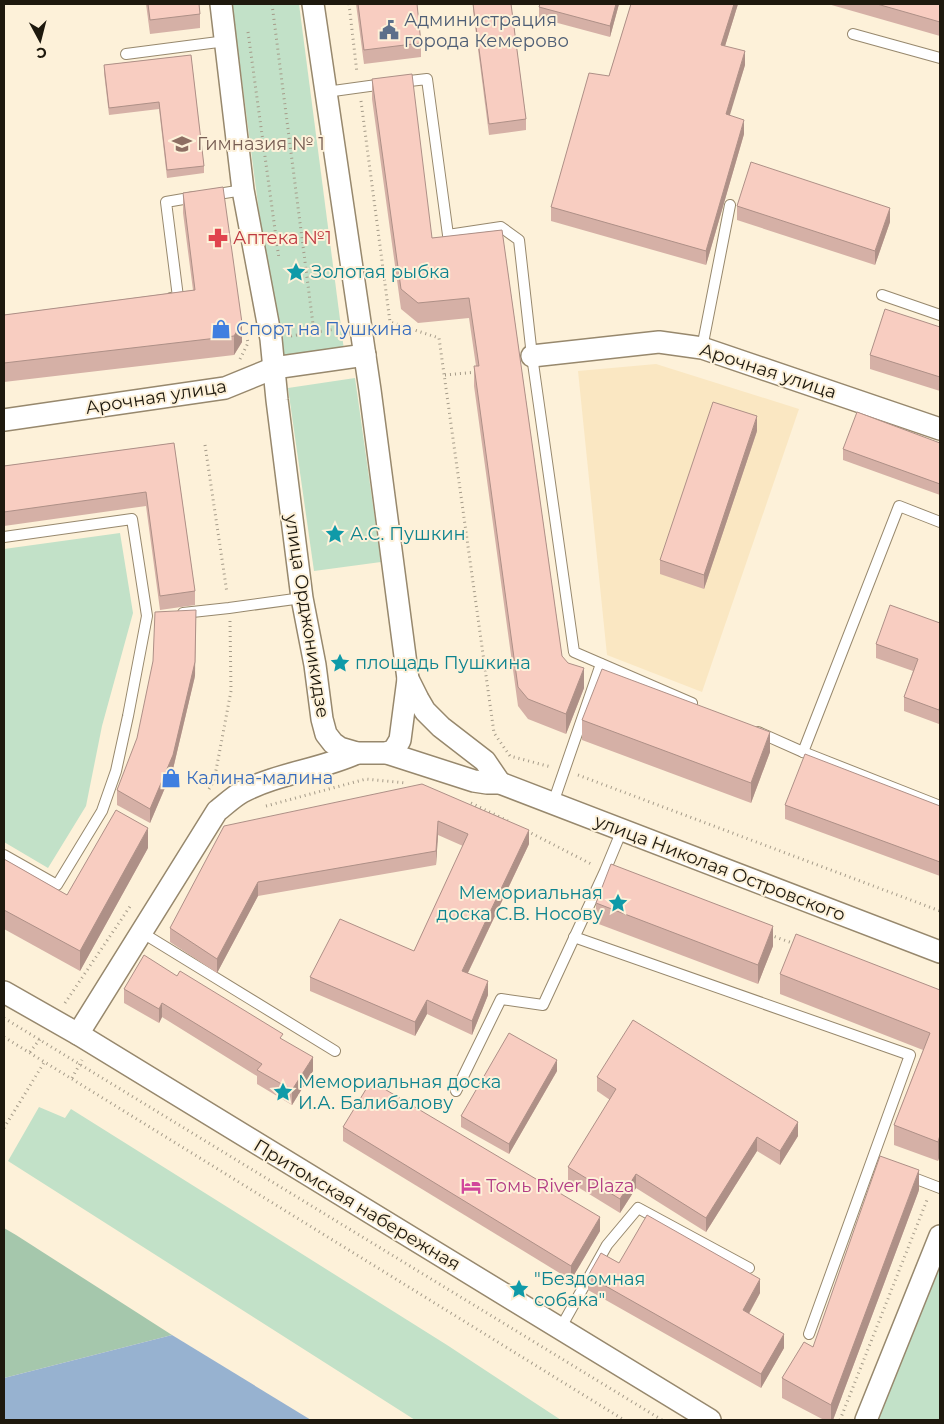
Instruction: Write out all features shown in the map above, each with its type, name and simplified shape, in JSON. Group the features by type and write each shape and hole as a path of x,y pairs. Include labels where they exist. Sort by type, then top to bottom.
{"street":[{"name":"улица Орджоникидзе","path":"221,4 244,190 274,368 302,598 326,734 340,748 357,753 387,753 474,781 500,782"},
{"path":"314,4 365,355 408,679 400,740 394,750 387,753"},
{"name":"Арочная улица","path":"532,356 659,342 702,348 940,428"},
{"name":"Арочная улица","path":"4,420 225,388 274,368 365,355"},
{"path":"408,679 425,711 440,727 485,761 500,782"},
{"path":"85,1039 140,932 217,811 241,793 305,769 341,760 357,753"},
{"name":"улица Николая Островского","path":"500,782 940,952"},
{"name":"Притомская набережная","path":"4,992 85,1039 710,1420"},
{"path":"866,1420 940,1236"}],"lane":[{"path":"853,34 940,58"},
{"path":"126,54 226,41"},
{"path":"326,92 427,79 448,234 501,227 519,240 532,356 574,652 698,706"},
{"path":"158,300 178,297 166,202 244,190"},
{"path":"702,348 730,205"},
{"path":"882,295 940,315"},
{"path":"803,752 899,506 940,522"},
{"path":"4,537 132,519 152,615 116,771 102,811 57,885 4,855"},
{"path":"174,613 302,598"},
{"path":"553,804 601,664"},
{"path":"750,729 940,806"},
{"path":"456,1091 501,999 543,1005 606,871 622,830"},
{"path":"140,932 335,1051"},
{"path":"574,937 910,1056 875,1162 809,1334"},
{"path":"898,1171 936,1187"},
{"path":"560,1329 607,1246 638,1208 749,1268"}],"path":[{"path":"272,4 314,332"},
{"path":"349,4 390,322"},
{"path":"246,23 281,268"},
{"path":"289,326 290,336"},
{"path":"283,337 347,328"},
{"path":"445,375 484,371"},
{"path":"205,445 229,608 231,691 214,781 209,789"},
{"path":"266,806 366,779 413,784"},
{"path":"464,800 514,824"},
{"path":"522,828 606,871"},
{"path":"30,1052 132,904"},
{"path":"764,932 801,946"},
{"path":"4,1018 662,1420"},
{"path":"4,1037 624,1420"},
{"path":"72,1078 80,1065 85,1039"},
{"path":"4,1128 45,1061"},
{"path":"840,1420 936,1187"},
{"path":"939,1420 940,1416"}],"shaded area":[{"path":"656,364 799,409 702,692 607,655 578,371"}],"green space":[{"path":"232,4 299,4 344,350 278,358"},
{"path":"355,378 381,562 314,571 288,388"},
{"path":"120,533 133,613 102,726 86,806 48,868 4,842 4,549"},
{"path":"39,1107 65,1118 71,1109 447,1345 561,1420 415,1420 8,1161"},
{"path":"4,1228 16,1235 172,1335 4,1378"},
{"path":"940,1228 940,1420 871,1420"}],"water":[{"path":"172,1335 311,1420 4,1420 4,1378"}],"building":[{"path":"148,4 199,4 200,14 150,20"},
{"name":"Администрация города Кемерово","path":"358,4 417,4 421,43 364,50"},
{"path":"473,4 511,4 526,119 489,124"},
{"path":"540,4 616,4 610,26 539,7"},
{"path":"631,4 734,4 721,45 745,51 726,114 744,120 706,251 551,207 589,73 609,76"},
{"path":"877,4 940,4 940,22"},
{"name":"Гимназия № 1","path":"191,55 204,166 167,170 159,102 109,108 104,65"},
{"path":"412,74 432,238 502,230 562,656 568,663 584,668 566,714 528,699 518,687 474,366 479,366 469,298 418,303 401,289 372,79"},
{"path":"751,162 890,208 875,251 737,206"},
{"path":"223,187 242,323 234,336 4,363 4,315 195,290 183,193"},
{"path":"885,309 940,327 940,377 870,355"},
{"path":"713,402 757,416 704,575 660,560"},
{"path":"857,412 940,443 940,484 843,449"},
{"path":"174,443 195,591 160,596 146,492 4,512 4,466"},
{"path":"890,605 940,623 939,710 904,697 918,659 876,644"},
{"path":"196,610 195,662 173,755 150,809 117,790 137,738 153,661 155,612"},
{"path":"602,669 770,732 751,783 582,720"},
{"path":"805,754 940,806 940,862 785,805"},
{"path":"422,784 529,830 462,971 488,981 472,1021 427,1000 415,1022 310,977 340,919 414,951 468,834 438,821 436,851 258,882 217,959 170,928 224,826"},
{"path":"116,810 148,828 80,951 4,910 4,859 67,895"},
{"path":"611,864 773,926 758,965 596,903"},
{"path":"796,934 940,990 940,1135 938,1142 894,1125 930,1033 780,974"},
{"path":"144,955 177,976 180,971 283,1034 280,1038 313,1057 292,1090 257,1070 262,1064 162,1003 159,1009 124,989"},
{"path":"633,1020 798,1122 780,1151 757,1137 706,1218 636,1174 620,1199 568,1167 616,1089 597,1077"},
{"path":"509,1033 557,1060 509,1144 461,1116"},
{"name":"Томь River Plaza","path":"371,1081 600,1217 571,1266 343,1127"},
{"path":"880,1156 919,1170 831,1405 782,1378 804,1342 813,1347"},
{"path":"647,1215 760,1279 743,1310 784,1334 761,1374 588,1276 601,1253 619,1263"}],"place":[{"name":"Администрация города Кемерово","path":"389,30"},
{"name":"Гимназия № 1","path":"182,144"},
{"name":"Аптека №1","path":"218,238"},
{"name":"Золотая рыбка","path":"296,272"},
{"name":"Спорт на Пушкина","path":"221,329"},
{"name":"А.С. Пушкин","path":"335,534"},
{"name":"площадь Пушкина","path":"340,663"},
{"name":"Калина-малина","path":"171,778"},
{"name":"Мемориальная доска С.В. Носову","path":"618,903"},
{"name":"Мемориальная доска И.А. Балибалову","path":"283,1092"},
{"name":"Томь River Plaza","path":"471,1186"},
{"name":"\"Бездомная собака\"","path":"519,1289"}]}
